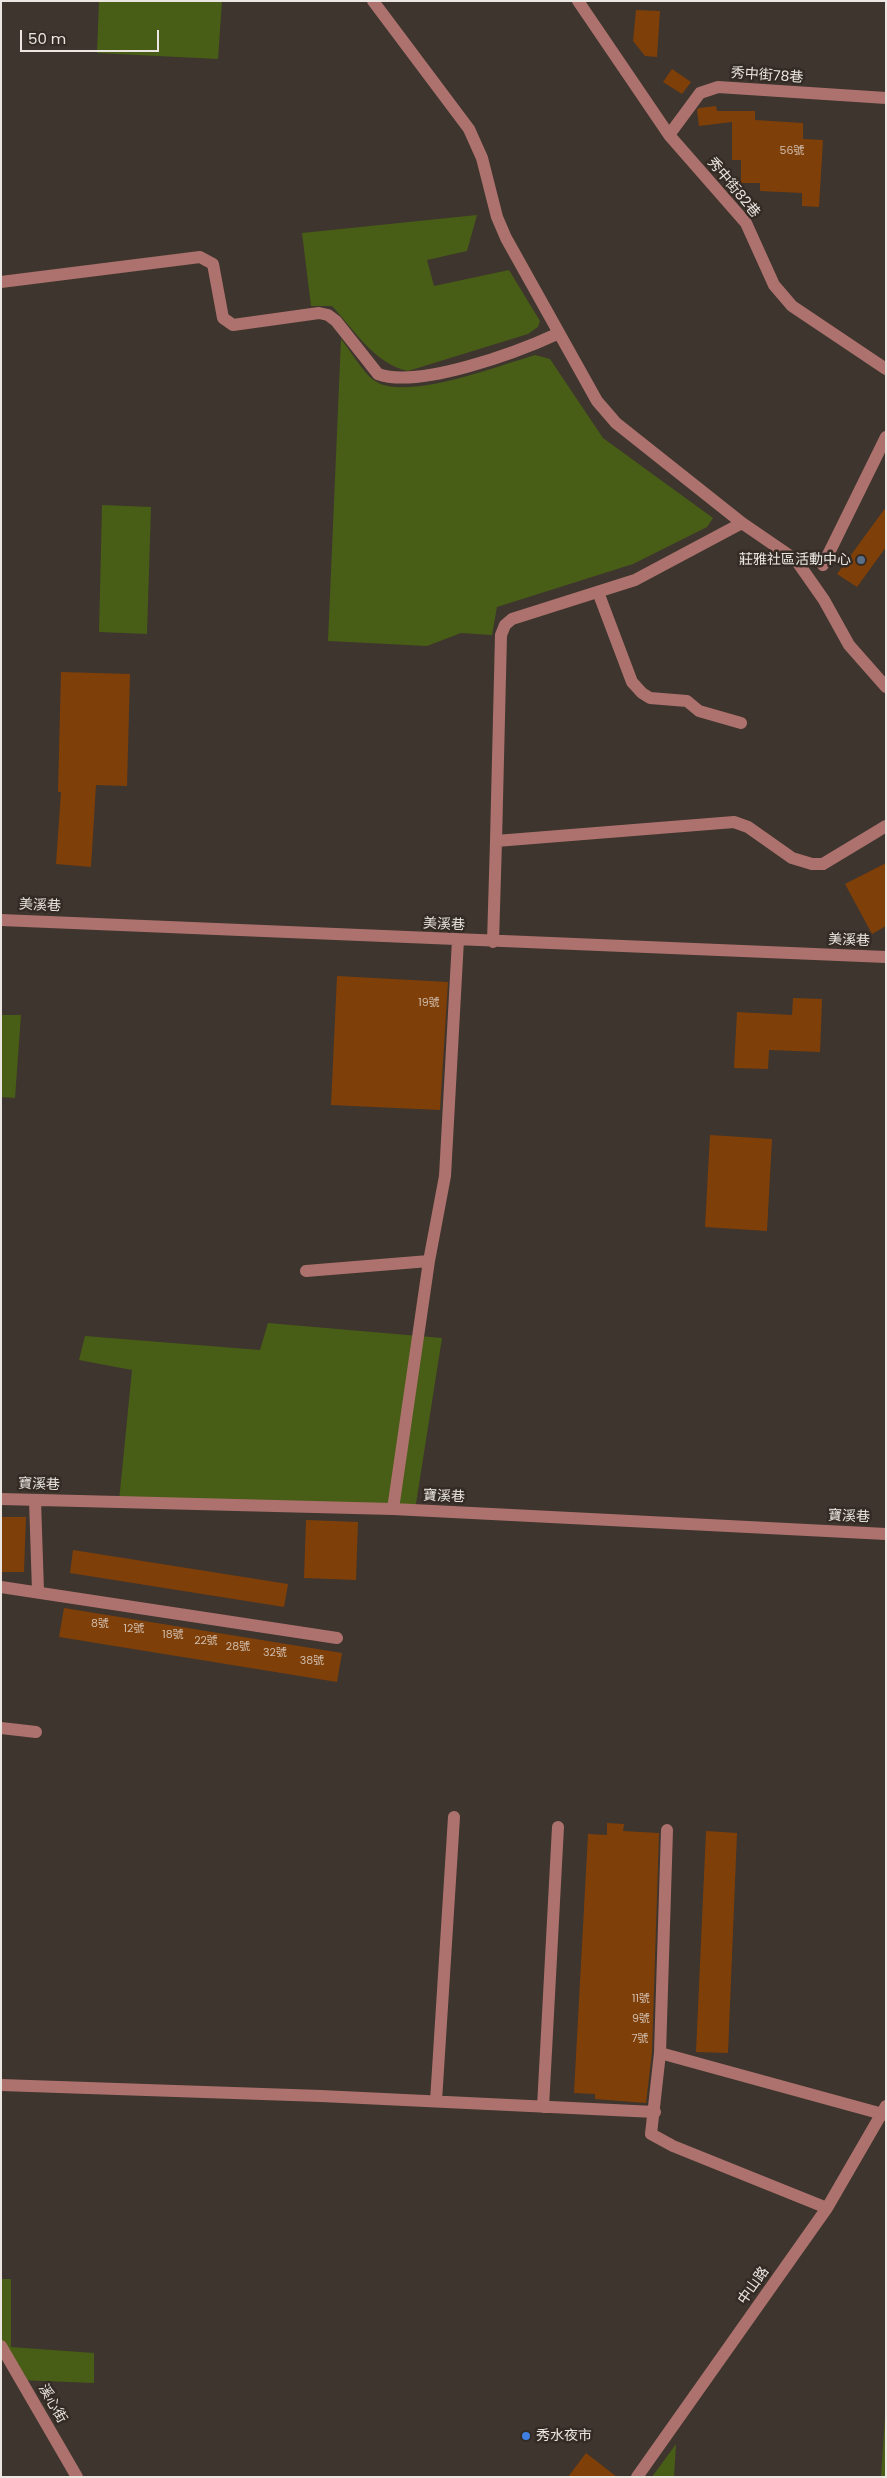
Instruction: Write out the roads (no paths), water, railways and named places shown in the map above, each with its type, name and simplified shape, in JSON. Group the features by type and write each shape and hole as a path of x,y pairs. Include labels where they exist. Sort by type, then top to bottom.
{"street":[{"path":"373,1 469,129 482,158 500,224 558,334 597,401 610,417 742,522 796,560 824,600 849,645 886,687"},
{"name":"秀中街82巷","path":"578,1 669,135 746,223 774,286 792,306 886,369"},
{"name":"秀中街78巷","path":"669,135 700,93 718,87 886,98"},
{"path":"1,282 200,257 213,264 223,318 233,325 319,313 328,315 336,321 378,374 389,378 408,379 478,363 525,349 558,334"},
{"path":"823,565 886,438"},
{"path":"493,942 502,630 512,619 635,580 742,522"},
{"path":"598,592 632,682 636,688 650,698 687,701 699,710 741,723"},
{"path":"496,841 734,822 748,826 792,858 802,862 823,864 886,826"},
{"name":"美溪巷","path":"1,920 886,957"},
{"path":"394,1509 429,1261 445,1176 458,940"},
{"path":"306,1271 429,1261"},
{"name":"寶溪巷","path":"1,1499 394,1509 886,1534"},
{"path":"35,1500 38,1590"},
{"path":"1,1587 38,1590 337,1638"},
{"path":"1,1728 36,1732"},
{"path":"436,2101 454,1817"},
{"path":"543,2107 558,1827"},
{"path":"667,1830 660,2053 655,2112 651,2134 674,2146 828,2208"},
{"path":"660,2053 884,2112"},
{"path":"1,2085 436,2101 655,2112"},
{"name":"中山路","path":"637,2477 828,2208 884,2112"},
{"name":"溪心街","path":"1,2346 77,2477"}],"place":[{"name":"莊雅社區活動中心","path":"861,560"},
{"name":"秀水夜市","path":"526,2436"}]}
